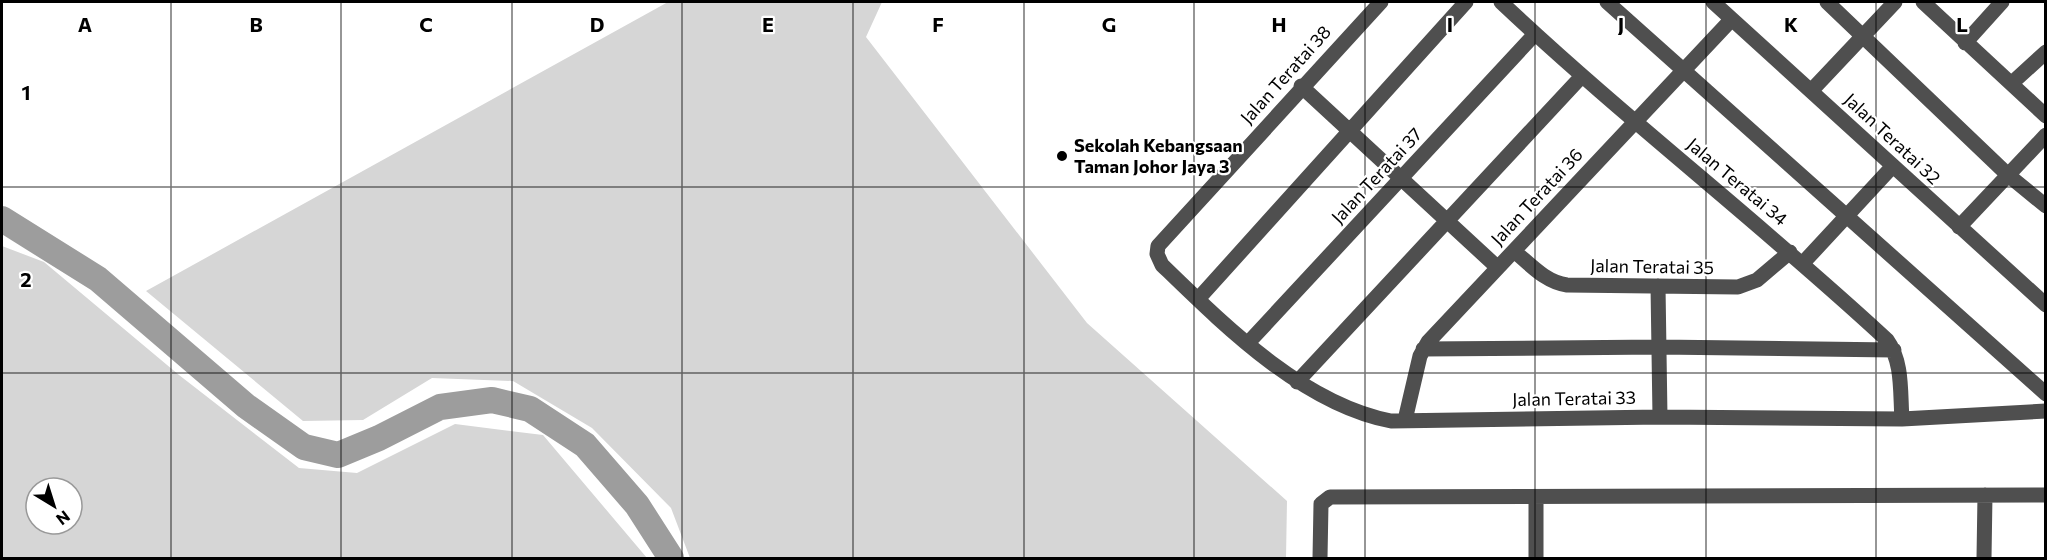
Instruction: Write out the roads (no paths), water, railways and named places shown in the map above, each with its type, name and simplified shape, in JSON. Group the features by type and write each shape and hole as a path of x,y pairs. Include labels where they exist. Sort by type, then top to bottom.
{"street":[{"name":"Jalan Teratai 38","path":"1158,259 1158,246 1301,86 1381,2"},
{"path":"1199,298 1466,2"},
{"name":"Jalan Teratai 34","path":"1500,2 1634,122 1803,262 1894,350"},
{"path":"1607,2 2046,394"},
{"name":"Jalan Teratai 32","path":"1713,2 2046,305"},
{"path":"1827,2 2008,174 2046,206"},
{"path":"1811,91 1895,2"},
{"path":"1923,2 2046,116"},
{"path":"1965,42 2002,2"},
{"name":"Jalan Teratai 36","path":"1405,420 1423,349 1497,267 1731,20"},
{"name":"Jalan Teratai 37","path":"1248,343 1535,34"},
{"path":"2012,83 2046,52"},
{"path":"1297,382 1582,76"},
{"path":"1301,86 1497,267"},
{"path":"1959,226 2046,135"},
{"path":"1803,262 1893,167"},
{"name":"Jalan Teratai 35","path":"1514,251 1556,283 1738,287 1748,285 1765,275 1790,252"},
{"name":"Jalan Teratai 33","path":"1158,259 1248,343 1297,382 1354,410 1385,420 1660,417 1902,418 2046,411"},
{"path":"1658,286 1660,417"},
{"path":"1423,349 1659,347 1894,350 1898,362 1902,418"},
{"path":"1984,558 1985,495"},
{"path":"1320,558 1320,508 1323,500 1330,497 2046,495"},
{"path":"1536,497 1536,558"}],"waterway":[{"path":"2,219 98,279 246,406 304,447 338,455 379,438 440,407 492,400 530,409 585,445 637,505 671,558"}],"place":[{"name":"Sekolah Kebangsaan Taman Johor Jaya 3","path":"1062,156"}]}
